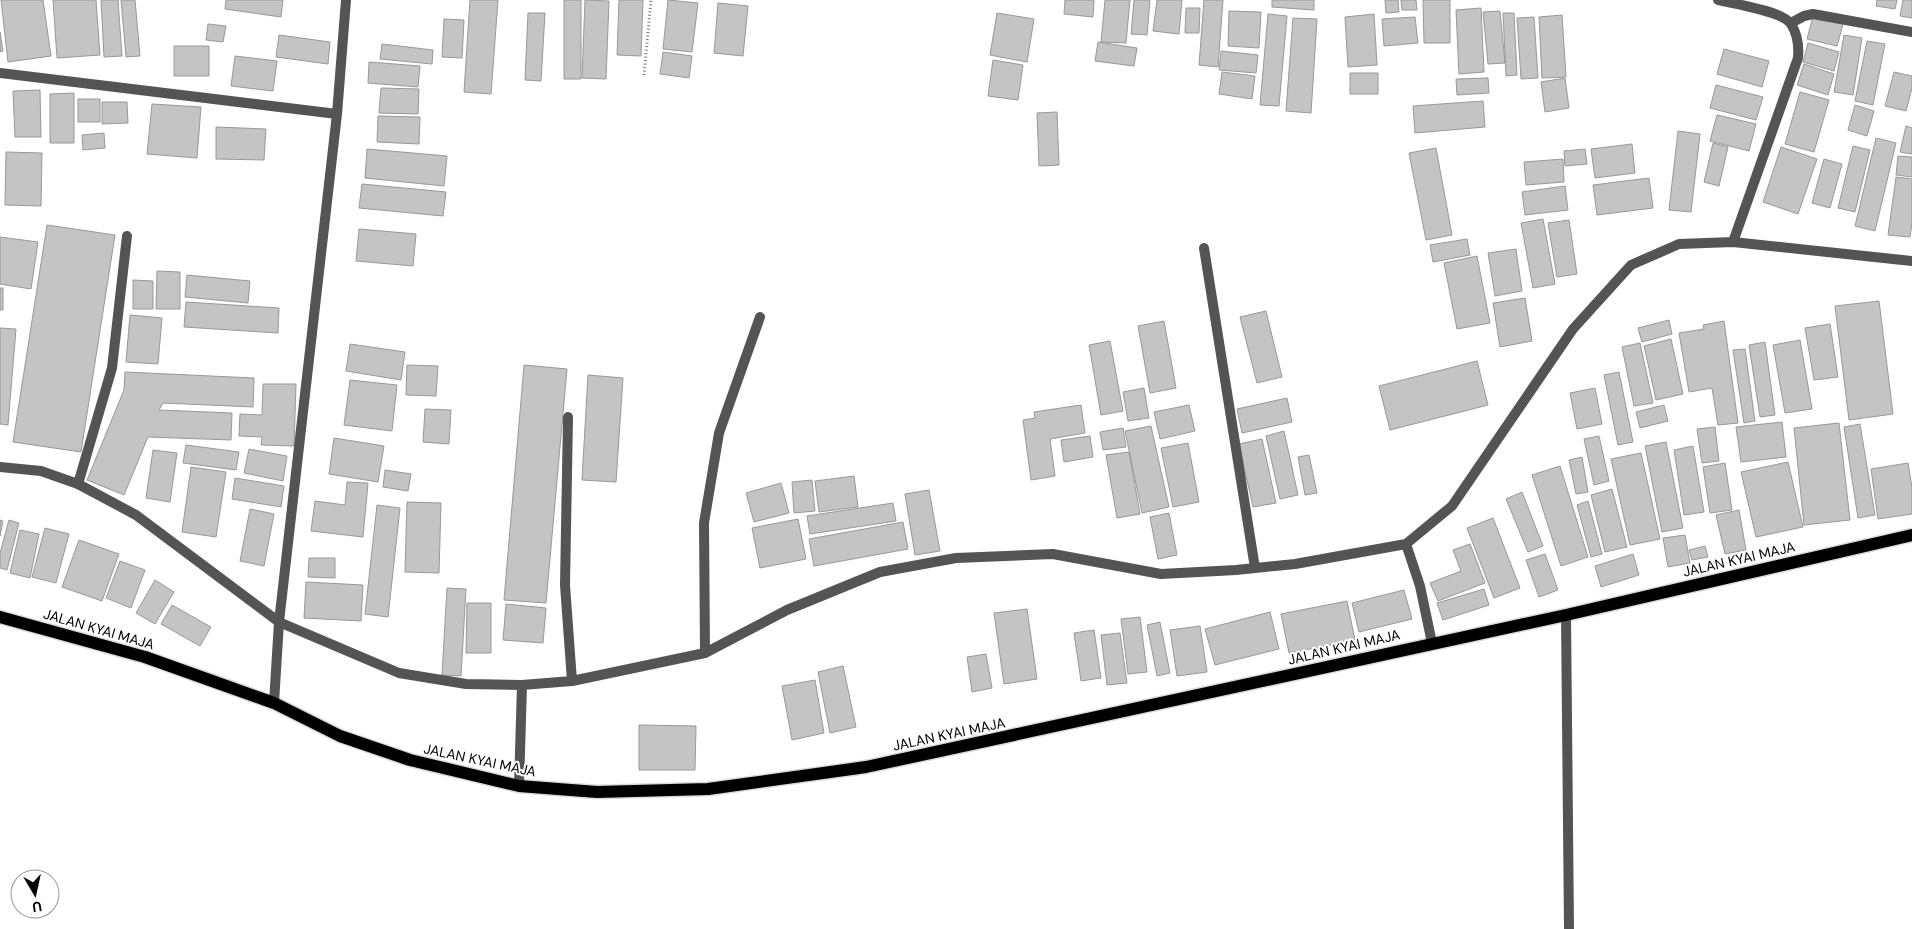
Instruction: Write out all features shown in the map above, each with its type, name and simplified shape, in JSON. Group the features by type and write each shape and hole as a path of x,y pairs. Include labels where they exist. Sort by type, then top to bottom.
{"main road":[{"name":"JALAN KYAI MAJA","path":"0,617 145,656 274,703 340,736 410,760 519,786 597,792 708,789 866,767 1566,614 1912,535"}],"street":[{"path":"274,703 279,622 336,114 346,0"},
{"path":"1718,0 1765,11 1791,23 1797,37 1798,58 1733,242"},
{"path":"1791,23 1804,16 1813,14 1912,32"},
{"path":"0,73 336,114"},
{"path":"78,484 112,368 127,236"},
{"path":"0,466 41,471 78,484 136,514 279,622 399,673 466,684 522,685 572,681 706,653 788,610 880,572 956,558 1052,554 1161,574 1295,564 1406,544 1452,506 1573,329 1631,265 1679,244 1733,242 1912,261"},
{"path":"1204,248 1255,568"},
{"path":"706,653 704,523 717,442 760,317"},
{"path":"568,418 565,585 572,681"},
{"path":"1406,544 1420,586 1432,643"},
{"path":"1566,614 1569,929"},
{"path":"519,786 522,685"}],"path":[{"path":"644,75 651,0"}],"building":[{"path":"1,0 43,0 51,56 8,62"},
{"path":"53,0 96,0 100,55 57,58"},
{"path":"101,0 118,0 122,56 104,57"},
{"path":"121,0 135,0 140,56 126,57"},
{"path":"226,0 283,0 281,17 225,9"},
{"path":"470,0 498,0 491,94 464,92"},
{"path":"564,0 581,0 581,79 564,79"},
{"path":"585,0 609,1 606,79 582,78"},
{"path":"619,0 643,0 641,56 617,55"},
{"path":"668,0 698,3 692,52 663,49"},
{"path":"1065,0 1094,0 1093,17 1064,14"},
{"path":"1105,0 1130,0 1126,43 1101,42"},
{"path":"1134,0 1150,0 1147,35 1131,34"},
{"path":"1157,0 1182,0 1179,34 1153,31"},
{"path":"1204,0 1223,0 1218,67 1199,65"},
{"path":"1272,0 1314,0 1314,10 1272,7"},
{"path":"1385,0 1398,0 1399,12 1386,13"},
{"path":"1401,0 1416,0 1417,10 1402,10"},
{"path":"1423,0 1450,0 1450,43 1424,43"},
{"path":"1877,0 1897,0 1895,9 1876,6"},
{"path":"1903,0 1912,0 1912,18 1900,16"},
{"path":"718,3 748,6 743,56 714,53"},
{"path":"1186,8 1200,8 1199,33 1185,33"},
{"path":"1481,8 1484,72 1459,74 1456,10"},
{"path":"1229,11 1261,12 1259,48 1228,46"},
{"path":"1500,11 1505,63 1488,64 1483,12"},
{"path":"528,13 545,13 541,81 525,80"},
{"path":"997,13 1034,19 1027,62 990,55"},
{"path":"1503,13 1514,13 1517,75 1506,76"},
{"path":"1268,14 1287,16 1279,106 1260,105"},
{"path":"1374,14 1377,65 1348,67 1345,17"},
{"path":"1562,15 1566,77 1542,78 1539,17"},
{"path":"1813,16 1843,24 1837,46 1807,39"},
{"path":"1415,17 1418,43 1384,46 1382,19"},
{"path":"1534,17 1538,78 1521,79 1517,18"},
{"path":"1293,18 1317,19 1311,113 1286,111"},
{"path":"444,19 464,20 462,58 442,57"},
{"path":"208,24 226,26 223,42 206,40"},
{"path":"0,32 3,51 0,52"},
{"path":"279,35 330,42 328,64 276,57"},
{"path":"1844,35 1862,38 1853,95 1834,92"},
{"path":"1867,41 1885,44 1873,105 1855,101"},
{"path":"1098,42 1137,48 1134,66 1095,61"},
{"path":"1808,43 1839,52 1834,71 1803,62"},
{"path":"382,44 433,50 432,64 380,59"},
{"path":"174,46 209,46 209,76 174,76"},
{"path":"1724,49 1769,61 1762,87 1717,74"},
{"path":"1221,51 1258,55 1256,73 1219,70"},
{"path":"663,52 692,56 689,78 660,74"},
{"path":"235,56 277,61 273,91 231,86"},
{"path":"993,60 1023,65 1018,100 988,96"},
{"path":"369,62 420,66 418,87 368,83"},
{"path":"1804,64 1834,74 1828,95 1797,85"},
{"path":"1222,72 1255,76 1252,99 1219,94"},
{"path":"1894,72 1912,76 1912,88 1906,111 1885,106"},
{"path":"1350,73 1378,73 1378,94 1350,94"},
{"path":"1488,78 1489,93 1457,95 1456,79"},
{"path":"1565,78 1569,108 1545,112 1541,82"},
{"path":"1716,85 1763,97 1756,120 1710,108"},
{"path":"381,88 419,89 418,114 379,113"},
{"path":"40,90 41,137 15,137 13,91"},
{"path":"1800,92 1829,100 1814,152 1785,144"},
{"path":"74,93 74,143 50,143 50,94"},
{"path":"78,99 100,99 100,122 78,122"},
{"path":"1483,101 1485,127 1415,133 1413,106"},
{"path":"102,102 127,102 128,123 102,124"},
{"path":"152,104 201,107 197,158 147,154"},
{"path":"1855,105 1874,111 1867,136 1848,130"},
{"path":"1057,112 1059,165 1039,166 1037,113"},
{"path":"1717,115 1756,124 1749,151 1710,141"},
{"path":"378,116 420,117 419,144 377,142"},
{"path":"1906,126 1912,128 1912,154 1900,152"},
{"path":"216,127 266,129 264,160 216,159"},
{"path":"1678,131 1700,134 1691,212 1669,210"},
{"path":"104,133 105,148 83,150 82,135"},
{"path":"1876,138 1896,143 1875,231 1855,226"},
{"path":"1713,143 1728,147 1719,186 1704,182"},
{"path":"1632,144 1635,173 1595,178 1591,149"},
{"path":"1853,146 1870,150 1855,212 1838,208"},
{"path":"1781,147 1817,159 1798,214 1763,202"},
{"path":"1436,148 1452,235 1426,240 1409,153"},
{"path":"367,149 447,156 444,186 365,178"},
{"path":"1585,149 1587,164 1565,166 1564,151"},
{"path":"6,152 42,153 41,206 5,205"},
{"path":"1898,156 1912,157 1912,177 1896,175"},
{"path":"1563,159 1564,182 1526,185 1524,162"},
{"path":"1824,159 1842,164 1830,208 1812,203"},
{"path":"1896,177 1912,179 1912,223 1910,237 1888,235"},
{"path":"1649,178 1653,208 1597,215 1593,185"},
{"path":"362,184 446,192 443,216 359,208"},
{"path":"1565,186 1568,210 1525,215 1522,192"},
{"path":"1543,219 1555,284 1533,288 1521,223"},
{"path":"1569,220 1577,274 1557,277 1548,223"},
{"path":"47,225 115,235 81,452 13,442"},
{"path":"359,229 416,234 413,266 356,261"},
{"path":"0,237 38,242 31,289 0,284"},
{"path":"1467,239 1470,255 1433,262 1430,245"},
{"path":"1516,249 1522,291 1495,296 1488,253"},
{"path":"1477,256 1490,323 1457,329 1444,263"},
{"path":"157,271 180,272 180,309 156,309"},
{"path":"187,275 250,281 248,303 185,297"},
{"path":"133,280 153,281 153,309 133,309"},
{"path":"0,288 3,288 3,310 0,310"},
{"path":"1525,298 1532,341 1500,347 1493,303"},
{"path":"1879,301 1893,414 1849,420 1835,306"},
{"path":"186,302 279,308 278,333 184,327"},
{"path":"1266,311 1282,377 1257,383 1240,317"},
{"path":"130,315 162,318 158,364 126,362"},
{"path":"1669,320 1672,334 1642,342 1638,328"},
{"path":"1164,321 1176,388 1150,393 1138,326"},
{"path":"1724,321 1738,423 1718,425 1712,388 1689,392 1679,333 1704,329 1703,325"},
{"path":"1830,324 1838,377 1814,380 1805,328"},
{"path":"0,328 16,329 8,425 0,424"},
{"path":"1671,339 1683,394 1656,400 1644,346"},
{"path":"1800,340 1812,409 1785,413 1773,345"},
{"path":"1110,341 1123,411 1101,415 1089,345"},
{"path":"1765,342 1775,415 1760,417 1749,345"},
{"path":"1640,343 1653,403 1634,406 1622,347"},
{"path":"350,344 405,352 401,380 346,371"},
{"path":"1745,349 1755,421 1744,423 1733,350"},
{"path":"1477,361 1488,405 1390,430 1379,386"},
{"path":"407,365 438,366 436,396 406,395"},
{"path":"524,365 567,369 546,603 504,600"},
{"path":"125,372 254,378 253,407 163,403 159,410 232,413 231,440 148,437 124,495 87,480 124,390"},
{"path":"1619,372 1633,442 1618,445 1604,375"},
{"path":"588,375 623,378 616,482 582,480"},
{"path":"350,380 397,385 392,431 344,425"},
{"path":"263,384 296,384 294,446 261,445 262,437 239,436 240,414 262,415"},
{"path":"1144,388 1149,418 1128,421 1123,392"},
{"path":"1595,388 1602,424 1577,429 1570,393"},
{"path":"1287,398 1292,422 1242,433 1237,409"},
{"path":"1081,405 1085,433 1050,439 1055,476 1031,480 1023,420 1035,418 1034,412"},
{"path":"1189,405 1195,431 1160,439 1154,412"},
{"path":"1664,405 1668,421 1640,428 1636,412"},
{"path":"425,409 451,410 449,444 423,442"},
{"path":"1782,422 1786,457 1741,462 1736,427"},
{"path":"1839,423 1850,520 1804,525 1794,428"},
{"path":"1860,424 1875,515 1858,518 1844,427"},
{"path":"1151,426 1169,507 1142,513 1125,431"},
{"path":"1715,427 1719,461 1702,463 1697,429"},
{"path":"1123,428 1126,447 1103,450 1100,432"},
{"path":"1284,431 1298,495 1280,499 1266,436"},
{"path":"1090,436 1093,457 1064,462 1061,440"},
{"path":"1599,436 1609,481 1594,485 1584,439"},
{"path":"334,438 384,446 378,482 329,474"},
{"path":"1262,439 1276,503 1253,507 1239,444"},
{"path":"1666,442 1683,528 1662,532 1645,446"},
{"path":"1188,443 1199,502 1173,507 1161,448"},
{"path":"186,445 239,452 236,470 183,463"},
{"path":"1693,446 1704,512 1684,515 1674,450"},
{"path":"249,449 287,456 283,481 244,473"},
{"path":"153,450 177,453 170,502 146,498"},
{"path":"1129,452 1140,514 1117,518 1106,455"},
{"path":"1641,453 1660,539 1630,545 1611,459"},
{"path":"1309,455 1317,493 1305,495 1298,457"},
{"path":"1582,457 1588,492 1576,494 1569,460"},
{"path":"1788,462 1803,527 1756,537 1741,472"},
{"path":"1725,463 1732,510 1710,513 1703,467"},
{"path":"1908,463 1912,487 1912,514 1878,519 1871,469"},
{"path":"1560,466 1588,557 1561,566 1532,475"},
{"path":"191,467 226,472 216,537 182,532"},
{"path":"385,470 411,474 408,491 383,487"},
{"path":"854,476 858,507 819,512 815,481"},
{"path":"235,478 284,486 281,507 232,499"},
{"path":"812,480 815,511 794,513 792,482"},
{"path":"347,482 368,483 363,537 311,531 315,501 345,505"},
{"path":"781,483 789,513 754,522 746,493"},
{"path":"1612,489 1627,547 1605,552 1591,495"},
{"path":"929,490 940,551 915,555 905,494"},
{"path":"1522,492 1543,546 1528,552 1506,499"},
{"path":"1588,501 1602,554 1591,557 1577,505"},
{"path":"407,502 441,503 439,573 405,572"},
{"path":"893,503 896,521 810,534 807,516"},
{"path":"377,505 400,508 388,617 365,614"},
{"path":"250,509 274,514 264,566 240,561"},
{"path":"1739,510 1746,550 1725,554 1716,515"},
{"path":"1169,513 1177,555 1158,559 1150,517"},
{"path":"1493,518 1520,588 1494,598 1467,528"},
{"path":"798,519 806,559 760,568 752,528"},
{"path":"0,520 3,521 0,536"},
{"path":"9,520 19,523 7,570 0,568 0,553"},
{"path":"903,522 908,549 814,566 809,539"},
{"path":"45,528 69,534 56,583 32,577"},
{"path":"20,530 39,534 30,578 10,573"},
{"path":"1685,535 1690,563 1668,567 1663,538"},
{"path":"79,540 119,554 102,601 62,587"},
{"path":"1470,544 1485,583 1438,601 1430,583 1461,571 1453,550"},
{"path":"1705,546 1708,557 1692,560 1689,550"},
{"path":"1545,554 1558,590 1539,597 1526,560"},
{"path":"1633,554 1639,575 1601,587 1595,566"},
{"path":"309,558 335,558 335,578 308,577"},
{"path":"120,561 145,570 131,608 106,598"},
{"path":"155,580 174,592 155,624 136,613"},
{"path":"306,582 363,585 361,621 304,618"},
{"path":"447,588 466,589 461,676 442,675"},
{"path":"1484,589 1489,605 1443,620 1437,603"},
{"path":"1404,590 1412,619 1359,632 1352,603"},
{"path":"1347,601 1355,640 1289,653 1281,614"},
{"path":"467,603 491,603 491,653 466,653"},
{"path":"506,604 546,608 543,643 503,640"},
{"path":"172,605 211,627 200,646 161,624"},
{"path":"1027,609 1037,679 1004,684 994,613"},
{"path":"1270,612 1279,649 1215,665 1205,629"},
{"path":"1140,617 1147,672 1128,674 1121,619"},
{"path":"1160,622 1170,673 1157,676 1147,625"},
{"path":"1200,626 1207,672 1177,676 1170,630"},
{"path":"1094,630 1101,678 1081,681 1074,633"},
{"path":"1120,633 1127,683 1107,685 1101,635"},
{"path":"986,654 992,688 972,692 967,657"},
{"path":"843,666 856,727 830,733 818,672"},
{"path":"815,680 824,733 792,740 782,686"},
{"path":"639,725 696,726 695,770 639,770"}]}
